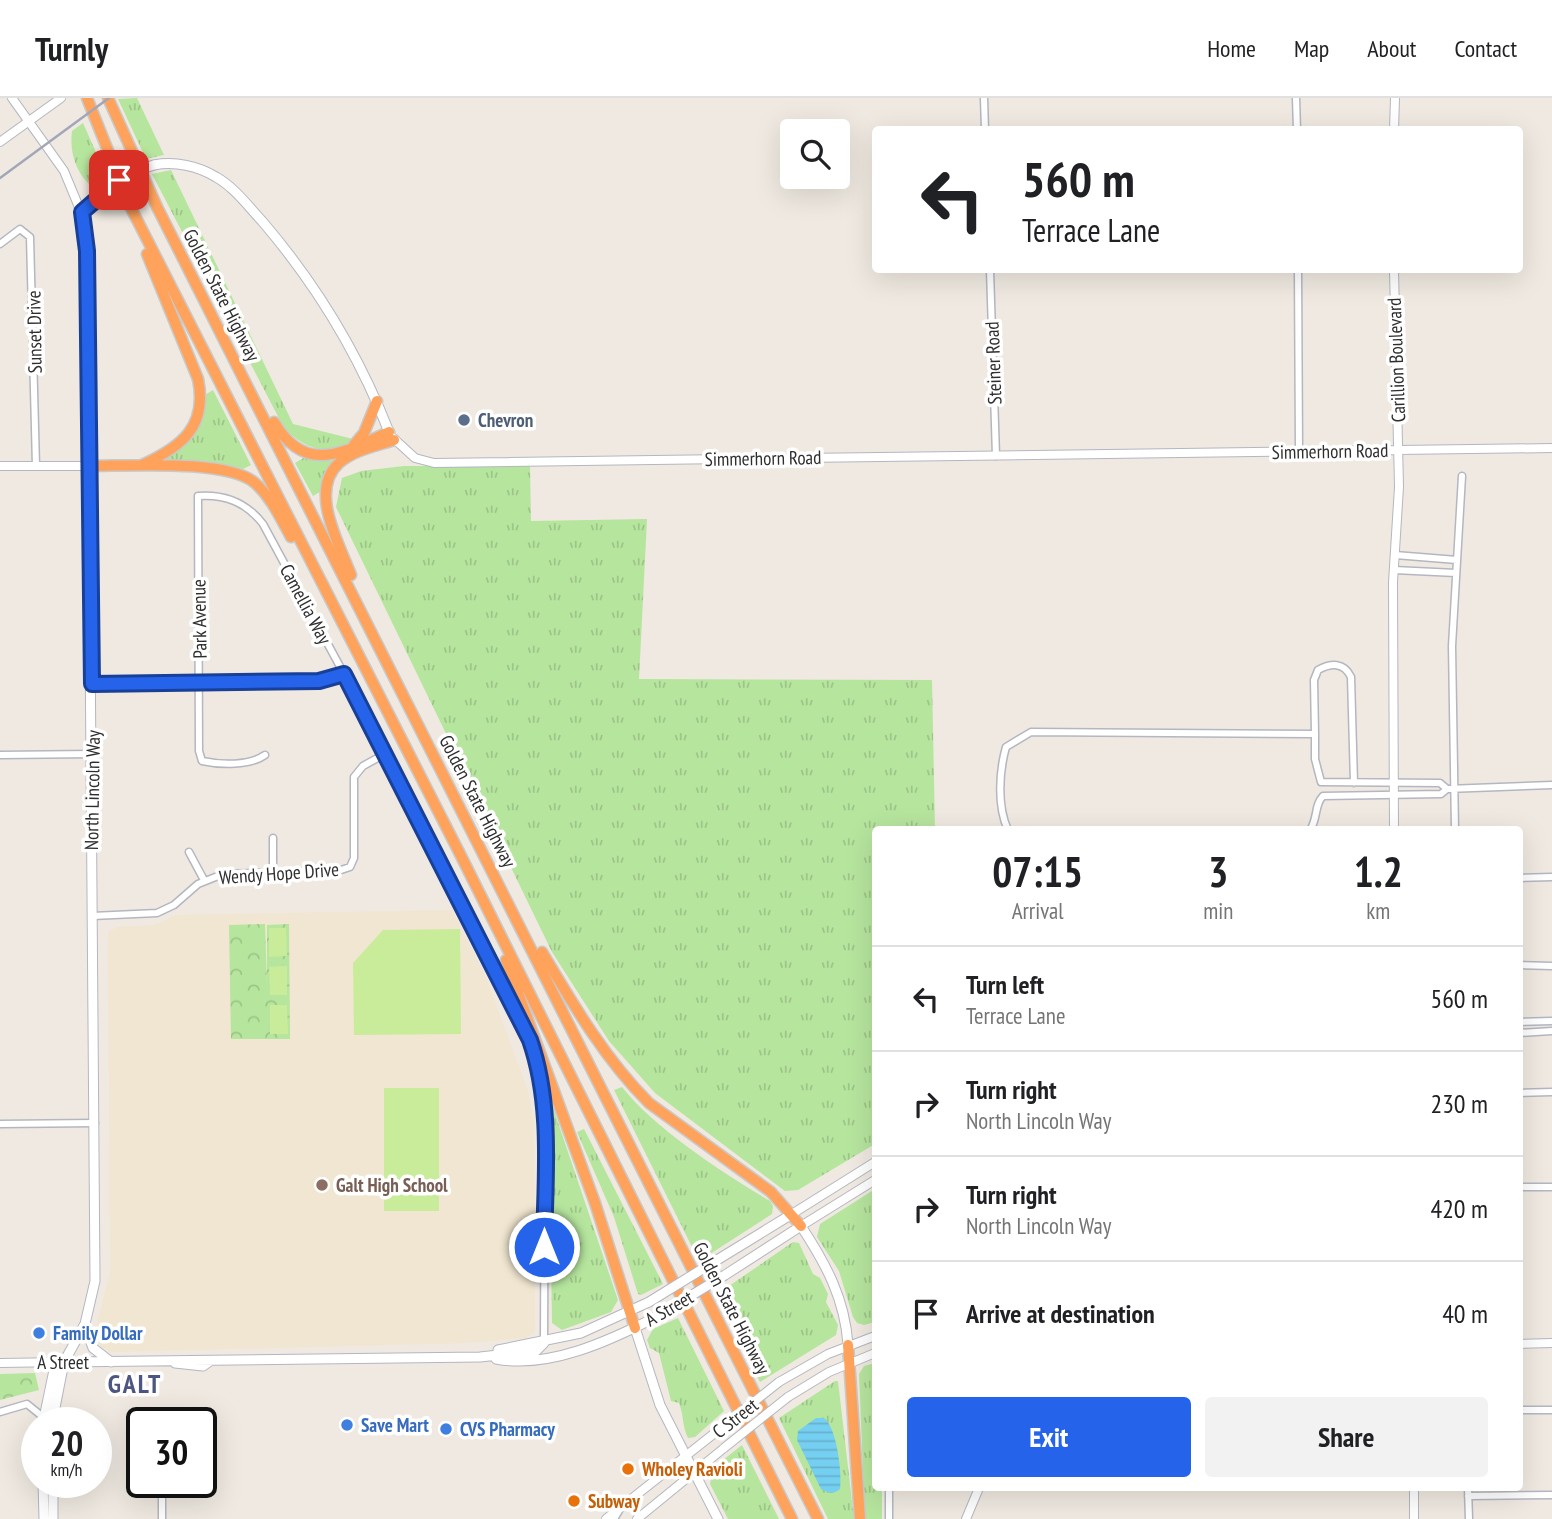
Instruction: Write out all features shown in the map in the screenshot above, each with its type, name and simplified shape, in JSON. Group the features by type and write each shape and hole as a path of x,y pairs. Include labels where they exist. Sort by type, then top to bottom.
{"highway":[{"name":"Golden State Highway","path":"87,98 131,208 487,908 792,1519"},
{"name":"Golden State Highway","path":"108,98 158,209 818,1519"},
{"path":"131,208 200,390 196,420 184,440 171,452 141,466"},
{"path":"242,372 283,436 294,446 320,456 392,436"},
{"path":"351,449 364,433 377,401"},
{"path":"372,630 330,519 326,492 334,470 340,463 392,436"},
{"path":"89,466 217,467 248,477 268,499 332,604"},
{"path":"497,878 580,1017 632,1086 649,1103 771,1192 801,1226"},
{"path":"487,908 595,1203 635,1328"},
{"path":"848,1345 860,1519"}],"main road":[{"path":"82,212 129,173 154,165 171,164 203,170 223,181 249,206 317,293 377,401 392,436"},
{"name":"North Lincoln Way","path":"52,1407 64,1362 85,1324 95,1281 87,251 82,212"},
{"name":"A Street","path":"480,1357 500,1349 544,1343 581,1333 631,1312 792,1214"},
{"path":"801,1226 820,1254 838,1292 848,1345"},
{"name":"A Street","path":"64,1362 167,1362 189,1358 210,1361 480,1357 501,1360 548,1357 591,1347 635,1328 801,1226"},
{"path":"85,1324 93,1348 111,1362"},
{"path":"635,1328 660,1405 718,1519"},
{"path":"43,1498 44,1519"},
{"path":"53,1498 53,1519"}],"street":[{"name":"North Lincoln Way","path":"12,98 64,171 82,212"},
{"path":"0,142 61,98"},
{"path":"984,98 985,126"},
{"path":"1296,98 1297,126"},
{"path":"1394,126 1395,98"},
{"name":"Sunset Drive","path":"0,244 20,229 30,237 34,307 36,466"},
{"name":"Steiner Road","path":"990,273 996,456"},
{"path":"1297,273 1299,452"},
{"name":"Carillion Boulevard","path":"1394,273 1398,450 1394,570 1394,826"},
{"name":"Simmerhorn Road","path":"392,436 415,458 434,463 1552,448"},
{"path":"0,466 89,466"},
{"path":"1455,826 1452,646 1462,475"},
{"name":"Camellia Way","path":"198,496 233,500 257,517 344,674 383,755 522,1022 536,1058 545,1110 544,1343"},
{"name":"Park Avenue","path":"198,496 199,751 202,761 255,762 265,755"},
{"path":"1395,555 1457,560"},
{"path":"1394,570 1456,573"},
{"path":"1354,782 1351,677 1342,666 1332,664 1318,670 1314,680 1315,759 1321,782 1440,783 1447,789"},
{"path":"92,684 319,681 344,674"},
{"path":"1005,826 1000,767 1006,747 1031,732 1315,734"},
{"path":"0,755 93,754"},
{"name":"Wendy Hope Drive","path":"92,916 157,913 174,905 204,880 223,874 341,870 350,867 354,858 354,777 363,766 383,755"},
{"path":"1313,826 1319,800 1324,796 1441,794 1447,789 1552,785"},
{"path":"273,838 273,872"},
{"path":"189,852 204,880"},
{"path":"1523,878 1552,877"},
{"path":"1523,965 1552,965"},
{"path":"1523,1023 1552,1021"},
{"path":"1523,1033 1552,1031"},
{"path":"1523,1093 1552,1092"},
{"path":"0,1124 94,1123"},
{"name":"A Street","path":"792,1214 872,1164"},
{"name":"A Street","path":"801,1226 872,1182"},
{"path":"1523,1187 1552,1187"},
{"name":"C Street","path":"606,1519 779,1382 848,1345 872,1337"},
{"path":"1523,1344 1552,1343"},
{"name":"C Street","path":"638,1519 788,1397 849,1363 872,1354"},
{"name":"A Street","path":"0,1363 64,1362"},
{"path":"0,1412 27,1404 30,1407"},
{"path":"1523,1410 1552,1410"},
{"path":"889,1491 890,1519"},
{"path":"966,1519 978,1491"},
{"path":"1414,1491 1414,1519"},
{"path":"1468,1491 1469,1519"},
{"path":"1468,1496 1552,1494"},
{"path":"162,1498 162,1519"},
{"path":"614,1519 620,1509"}],"shaded area":[{"name":"Galt High School","path":"452,910 486,977 528,1091 534,1122 535,1332 526,1338 468,1343 112,1352 102,1348 95,1338 95,1331 110,1273 108,932 117,927 155,925 176,915"}],"green space":[{"path":"137,98 164,155 146,159 118,99"},
{"path":"83,123 108,179 98,191 85,179 73,157 72,131"},
{"path":"171,170 293,424 353,439 344,445 316,448 298,440 283,426 152,174"},
{"path":"213,390 251,465 243,469 218,463 158,463 186,444 198,428 205,395"},
{"path":"305,457 336,461 323,490 313,496 295,463"},
{"path":"404,466 530,466 531,521 647,519 639,679 932,680 935,826 872,826 872,1146 798,1190 785,1191 655,1093 609,1041 552,952 336,507 342,478 361,471"},
{"path":"265,924 267,985 267,925 289,924 290,1039 231,1039 229,925"},
{"path":"269,928 286,928 287,956 269,957"},
{"path":"460,929 461,1034 354,1035 353,963 383,930"},
{"path":"287,966 287,995 270,995 269,967"},
{"path":"270,1005 287,1005 288,1034 270,1034"},
{"path":"543,1078 618,1300 611,1312 562,1330 552,1323 549,1131"},
{"path":"622,1087 652,1119 671,1134 711,1164 770,1201 773,1206 772,1214 699,1261 614,1090"},
{"path":"384,1088 439,1088 439,1211 384,1211"},
{"path":"584,1129 663,1284 641,1295 638,1294 614,1217 577,1132"},
{"path":"872,1191 872,1323 857,1323 853,1317 839,1271 817,1237 820,1224"},
{"path":"793,1242 799,1243 813,1274 820,1278 828,1294 826,1302 838,1325 836,1335 760,1382 716,1295"},
{"path":"678,1318 724,1411 695,1437 688,1438 679,1403 671,1401 659,1353 650,1348 647,1340 653,1329"},
{"path":"872,1364 872,1491 882,1491 882,1519 865,1519 859,1374 864,1366"},
{"path":"35,1373 39,1390 0,1400 0,1374"},
{"path":"838,1381 854,1519 828,1519 779,1418"},
{"path":"742,1445 779,1519 728,1519 710,1484 713,1468"}],"water":[{"path":"816,1418 824,1418 829,1423 835,1441 840,1489 833,1493 821,1489 797,1440 798,1431"}],"railway":[{"path":"0,178 109,98"}],"place":[{"name":"Chevron","path":"464,420"},
{"name":"Galt High School","path":"322,1185"},
{"name":"Family Dollar","path":"39,1333"},
{"name":"Save Mart","path":"347,1425"},
{"name":"CVS Pharmacy","path":"446,1429"},
{"name":"Wholey Ravioli","path":"628,1469"},
{"name":"Subway","path":"574,1501"}],"district":[{"name":"GALT","path":"135,1384"}],"route":[{"path":"119,180 82,212 87,251 92,684 319,681 344,674 530,1040 540,1076 545,1110 544,1247"}]}
